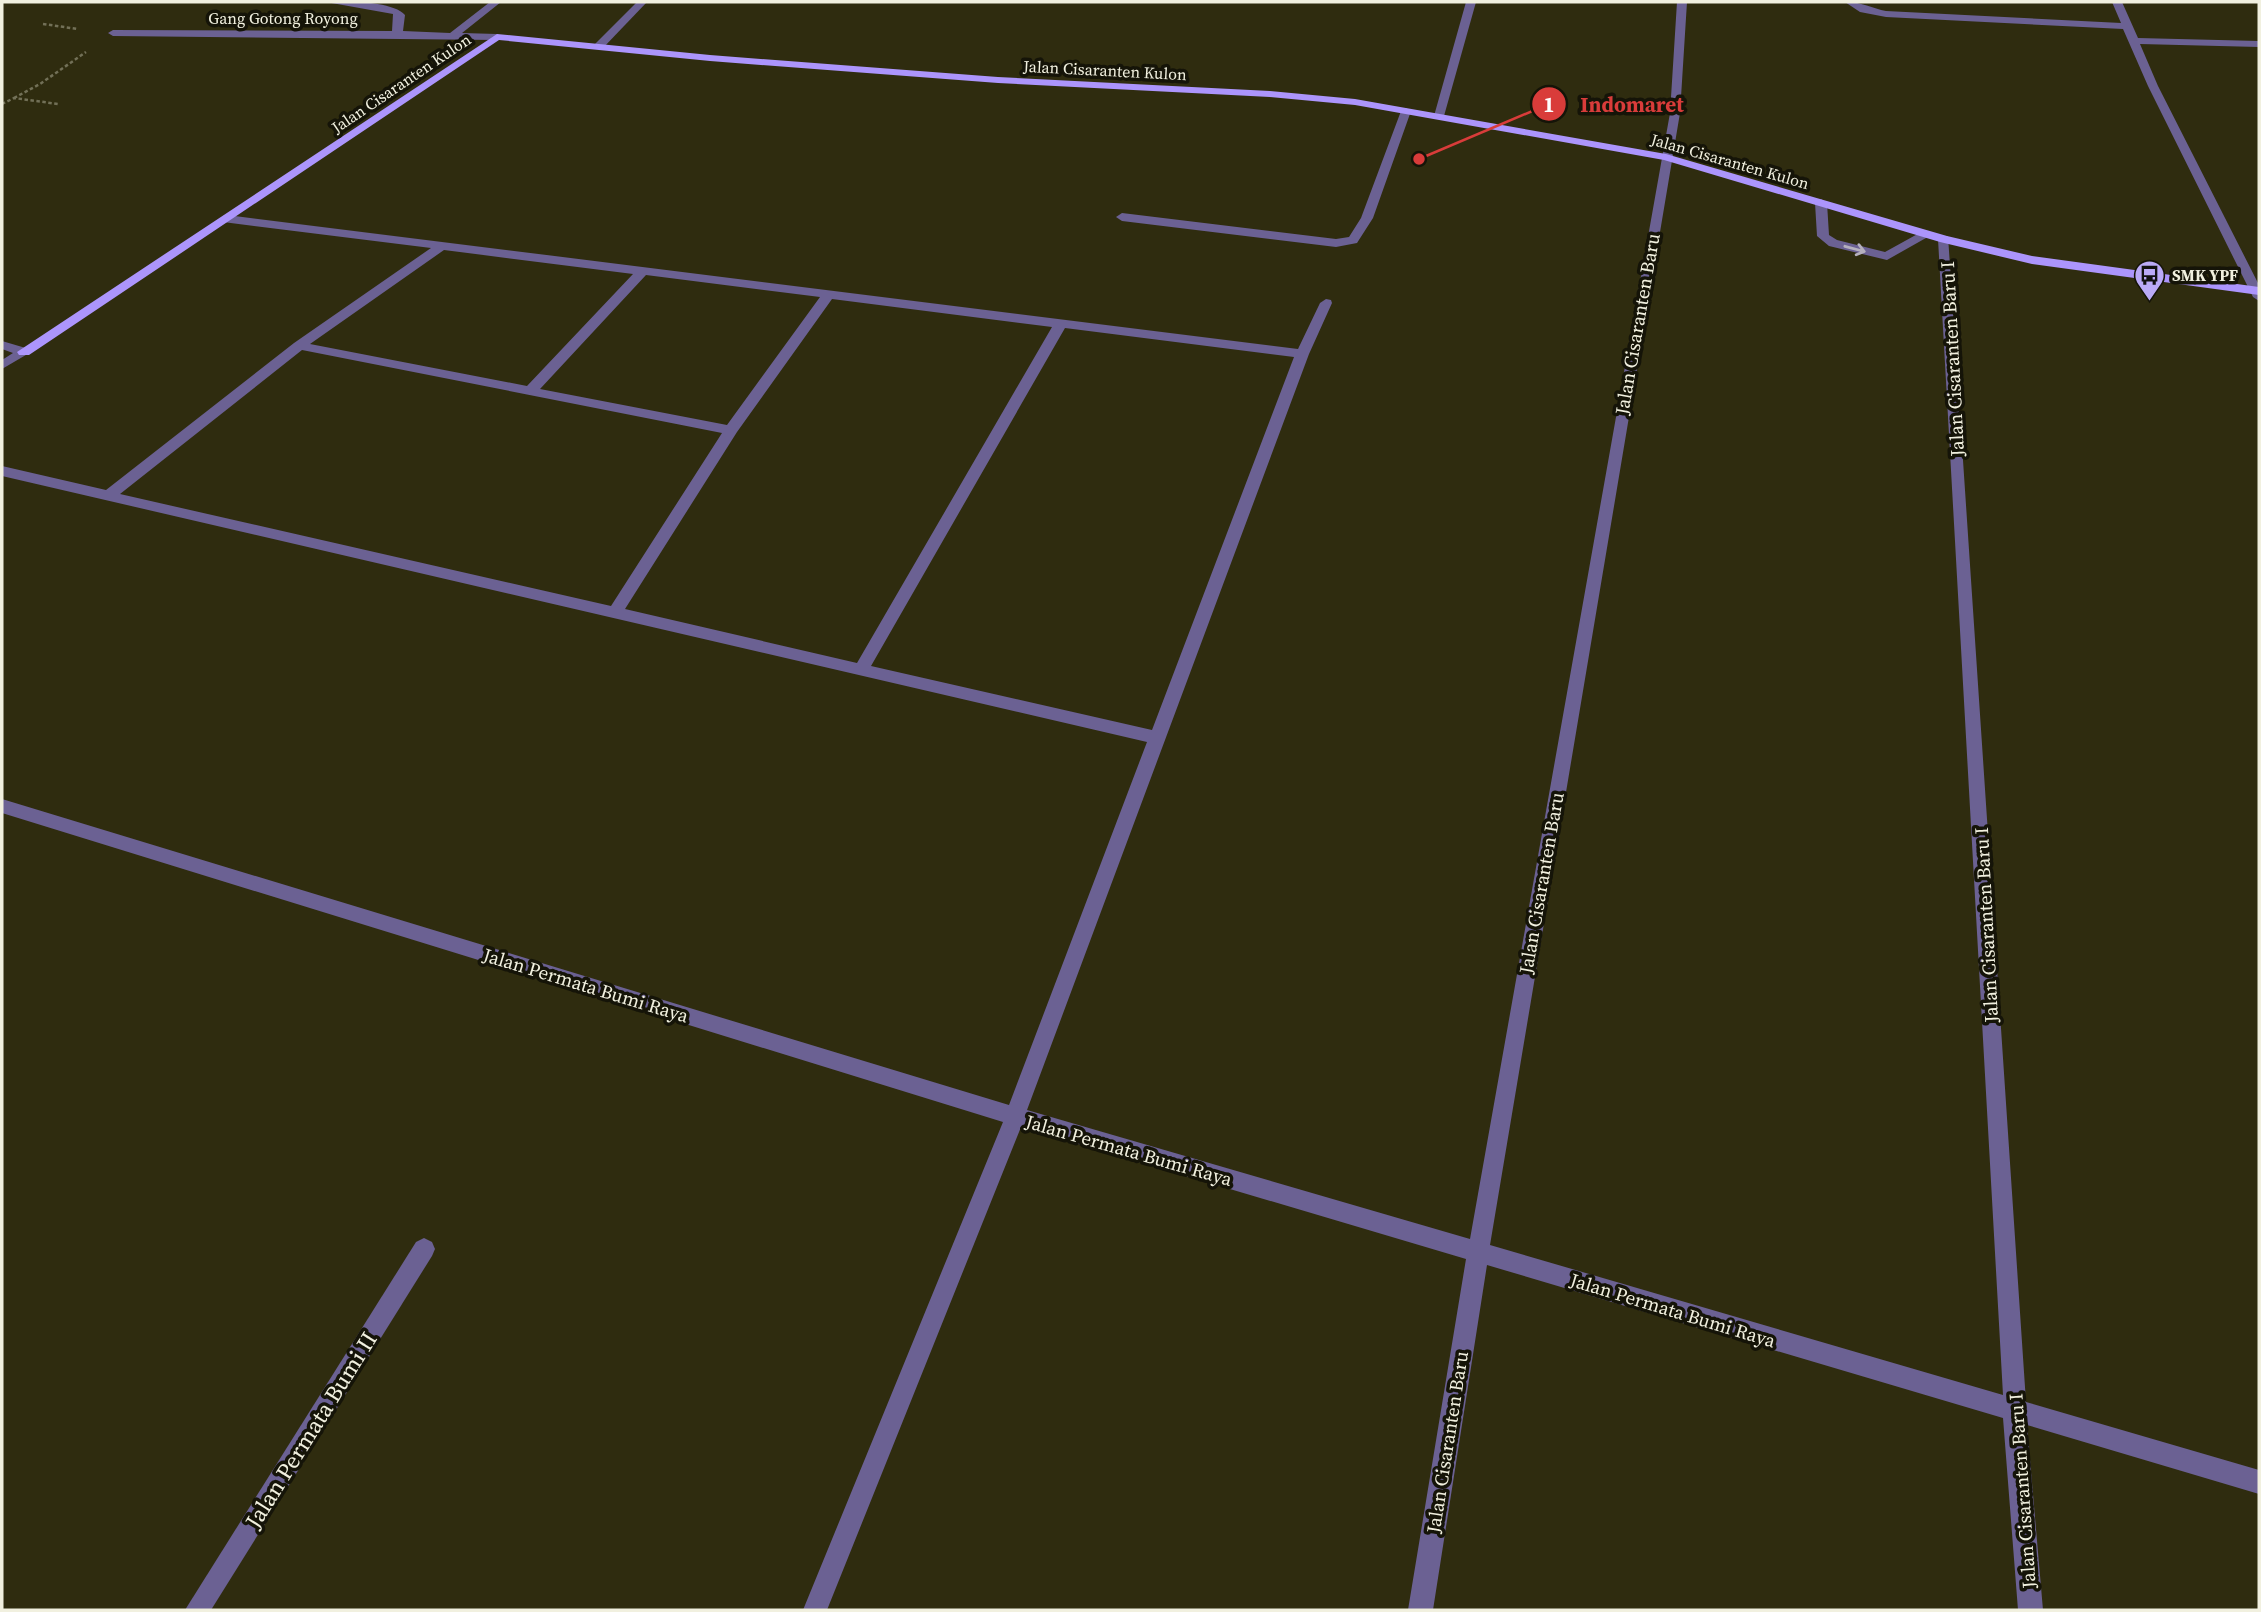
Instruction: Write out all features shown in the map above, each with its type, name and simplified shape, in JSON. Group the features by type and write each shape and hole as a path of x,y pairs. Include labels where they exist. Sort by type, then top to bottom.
{"main road":[{"name":"Jalan Cisaranten Kulon","path":"24,352 497,37 998,80 1270,94 1406,111 1666,157 1936,237 2032,260 2259,293"}],"street":[{"path":"331,2 396,11 400,15 397,34"},
{"path":"453,35 496,2"},
{"path":"598,47 642,2"},
{"path":"1439,116 1471,2"},
{"name":"Jalan Cisaranten Baru","path":"1420,1610 1478,1253 1666,157 1679,71 1682,2"},
{"path":"1850,2 1864,10 1886,15 2128,26"},
{"path":"2116,2 2154,86 2259,293"},
{"name":"Gang Gotong Royong","path":"113,33 497,37"},
{"path":"2135,41 2259,44"},
{"path":"1122,217 1336,243 1353,240 1367,218 1406,111"},
{"path":"1821,203 1824,236 1833,243 1887,256 1936,237"},
{"path":"227,219 1302,354"},
{"name":"Jalan Cisaranten Baru I","path":"1936,237 2012,1372 2015,1384 2014,1412 2031,1610"},
{"path":"109,495 299,346 442,246"},
{"path":"530,391 643,271"},
{"path":"615,613 731,430 829,294"},
{"path":"815,1610 1015,1116 1302,354 1326,303"},
{"path":"861,670 1061,323"},
{"path":"2,345 24,352"},
{"path":"299,346 731,430"},
{"path":"2,365 24,352"},
{"path":"2,471 1157,738"},
{"name":"Jalan Permata Bumi Raya","path":"2,806 1015,1116 2259,1482"},
{"name":"Jalan Permata Bumi II","path":"197,1610 425,1249"}],"path":[{"path":"43,24 113,33"},
{"path":"2,104 40,84 113,33"},
{"path":"14,99 58,104"}],"place":[{"name":"Indomaret","path":"1419,159"},
{"name":"SMK YPF","path":"2149,302"}]}
